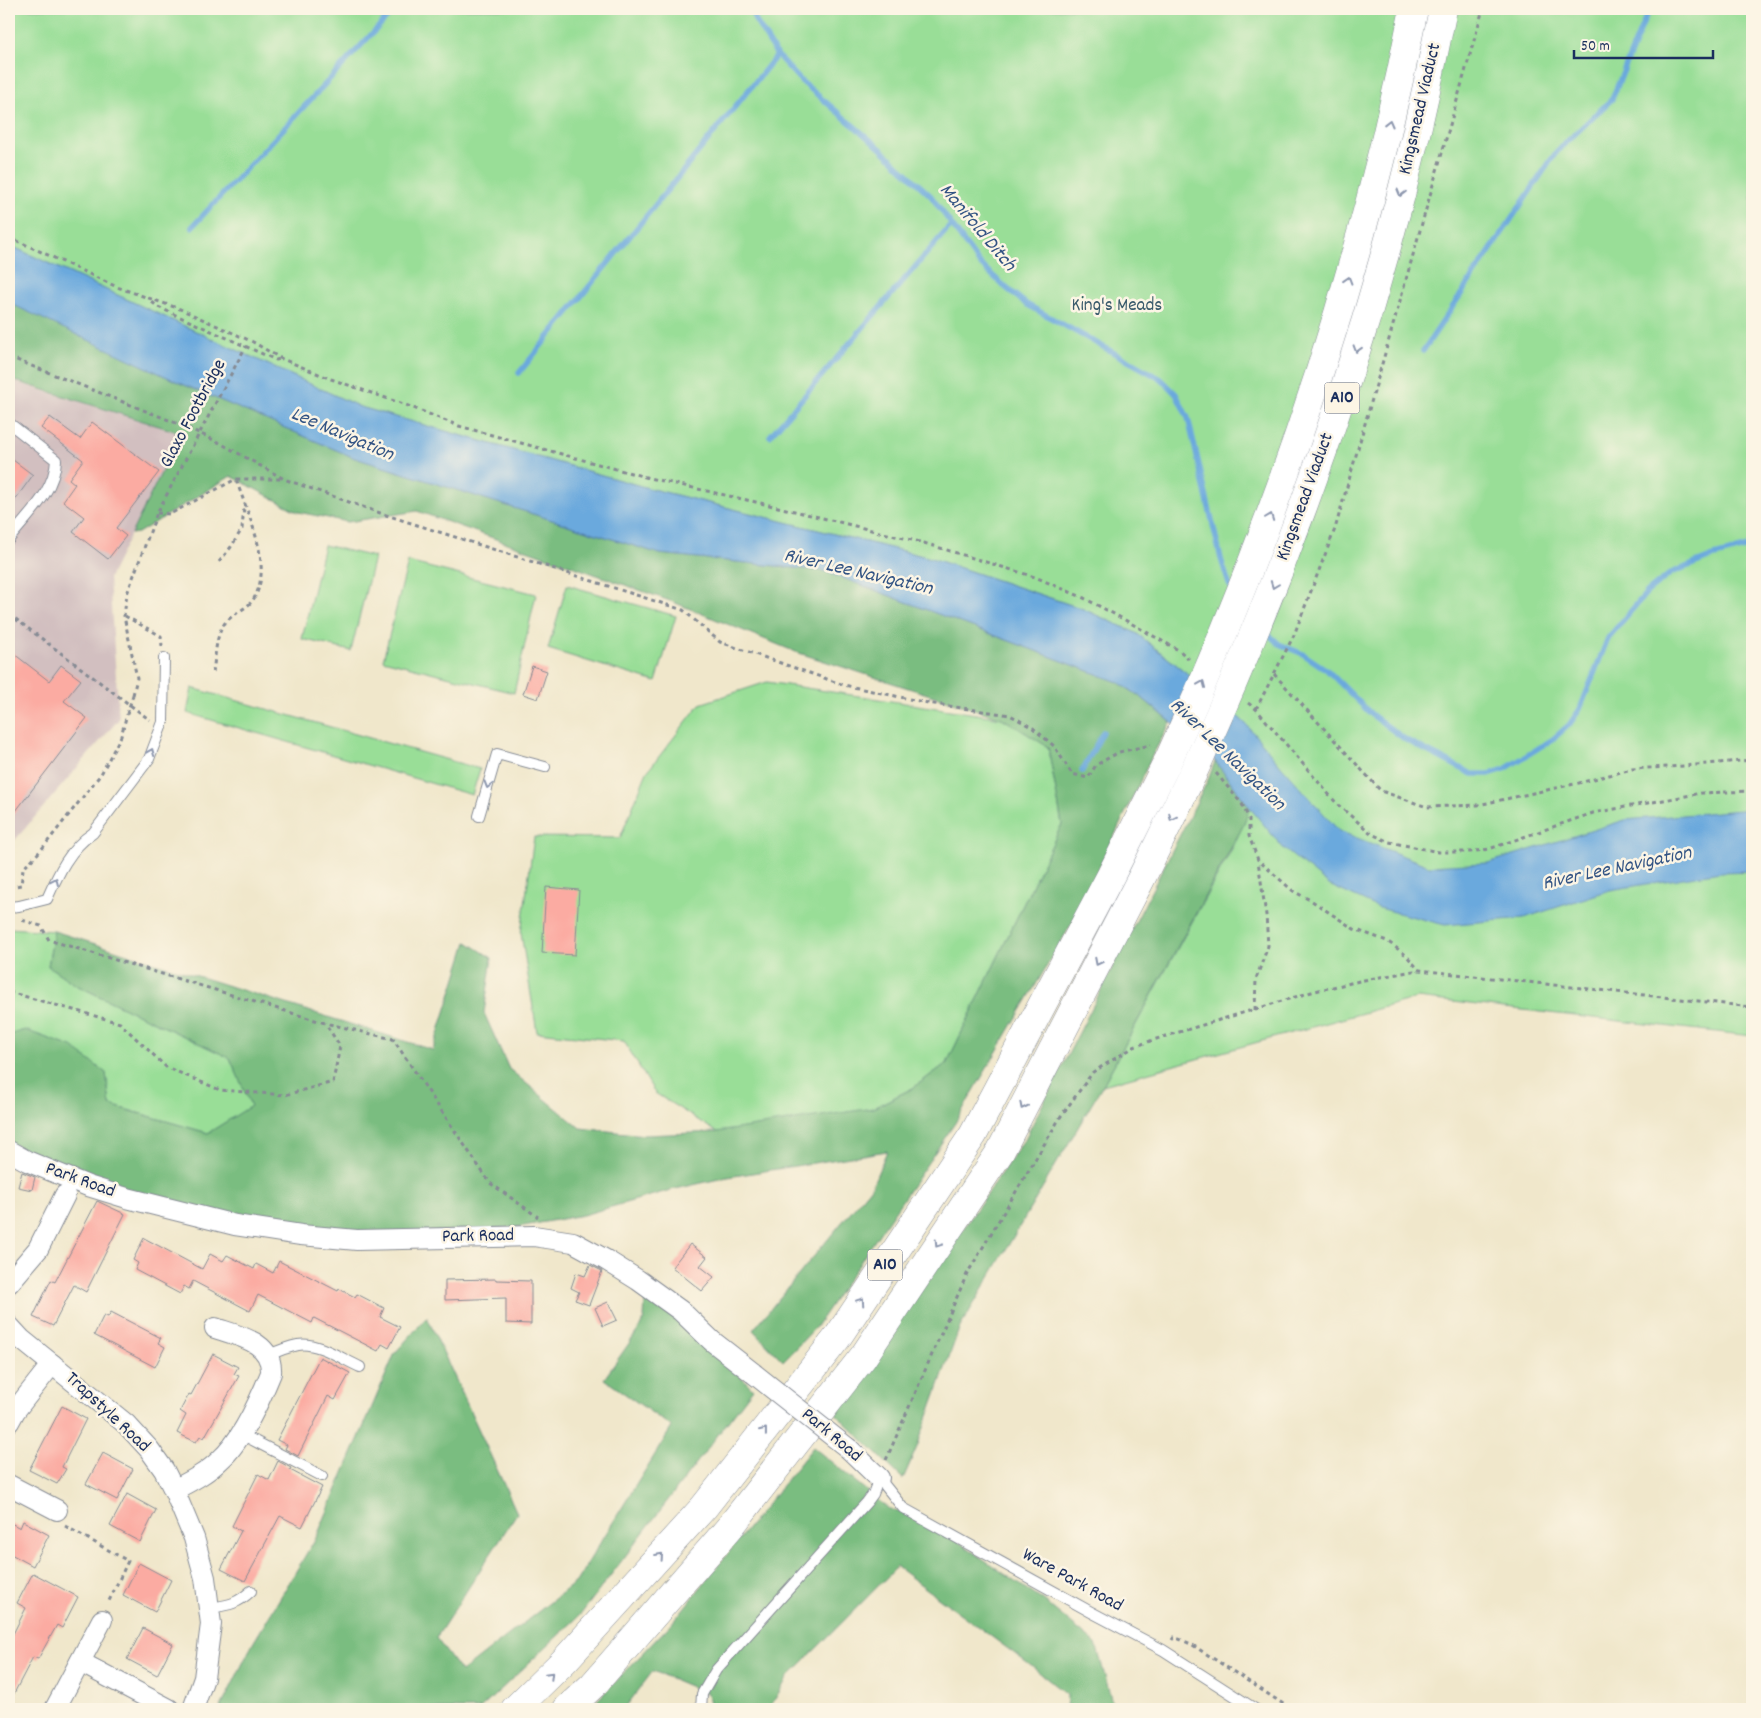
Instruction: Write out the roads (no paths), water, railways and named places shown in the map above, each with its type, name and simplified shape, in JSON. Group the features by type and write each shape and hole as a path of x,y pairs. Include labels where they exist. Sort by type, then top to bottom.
{"highway":[{"name":"Kingsmead Viaduct","path":"515,1709 564,1661 704,1507 836,1338 973,1135 1111,874 1162,752 1232,616 1277,499 1317,383 1354,262 1390,120 1414,9"},
{"name":"Kingsmead Viaduct","path":"567,1709 593,1685 730,1527 863,1357 1000,1152 1143,875 1204,773 1225,704 1305,505 1345,389 1381,269 1406,174 1435,53 1443,9"}],"street":[{"name":"Park Road","path":"9,1151 27,1161 88,1186 235,1225 357,1240 534,1236 573,1242 638,1280 681,1311 712,1341 849,1449 878,1478"},
{"path":"9,1283 38,1249 65,1195"},
{"name":"Trapstyle Road","path":"9,1326 52,1364 126,1424 154,1456 164,1470 174,1490 194,1538 204,1578 211,1624 204,1678 193,1709"},
{"path":"174,1490 211,1468 233,1447 272,1373 269,1355 262,1347 254,1342 216,1328"},
{"name":"Trapstyle Road","path":"9,1422 15,1410 52,1364"},
{"path":"9,1485 57,1510"},
{"path":"55,1709 102,1620"},
{"path":"80,1662 170,1709"}],"lane":[{"path":"9,424 56,460 56,471 48,490 9,539"},
{"path":"14,907 47,899 63,866 84,839 94,833 149,758 163,722 164,658"},
{"path":"479,816 497,754 545,767"},
{"path":"269,1355 299,1344 307,1344 320,1348 360,1367"},
{"path":"241,1434 322,1476"},
{"path":"701,1709 702,1694 716,1670 874,1494 878,1478"},
{"name":"Ware Park Road","path":"878,1478 903,1508 1090,1612 1163,1650 1255,1709"},
{"path":"209,1608 234,1604 250,1591"}],"water":[{"path":"9,245 360,407 648,488 931,558 1083,609 1136,633 1207,689 1245,723 1339,831 1429,866 1488,863 1625,820 1752,809 1752,871 1720,872 1610,890 1524,918 1445,925 1379,908 1329,885 1284,849 1215,761 1141,697 1118,682 824,571 660,554 355,458 180,383 9,303"}],"waterway":[{"path":"192,227 395,9"},
{"name":"Manifold Ditch","path":"751,9 755,20 777,55 801,81 880,148 931,196 979,263 1004,286 1026,304 1161,379 1176,394 1188,418 1221,559 1229,584 1233,590"},
{"path":"1423,351 1557,151 1612,99 1649,9"},
{"path":"519,373 777,55"},
{"path":"770,436 951,225"},
{"path":"1263,629 1279,644 1303,654 1327,670 1372,715 1406,740 1472,774 1489,774 1505,769 1553,739 1569,725 1580,709 1608,638 1647,592 1671,573 1711,557 1752,546"},
{"path":"1082,771 1103,732"}],"park label":[{"name":"King's Meads","path":"1117,306"}],"water label":[{"name":"Lee Navigation","path":"342,435"},
{"name":"River Lee Navigation","path":"858,573"},
{"name":"River Lee Navigation","path":"1227,755"},
{"name":"River Lee Navigation","path":"1617,869"}]}
